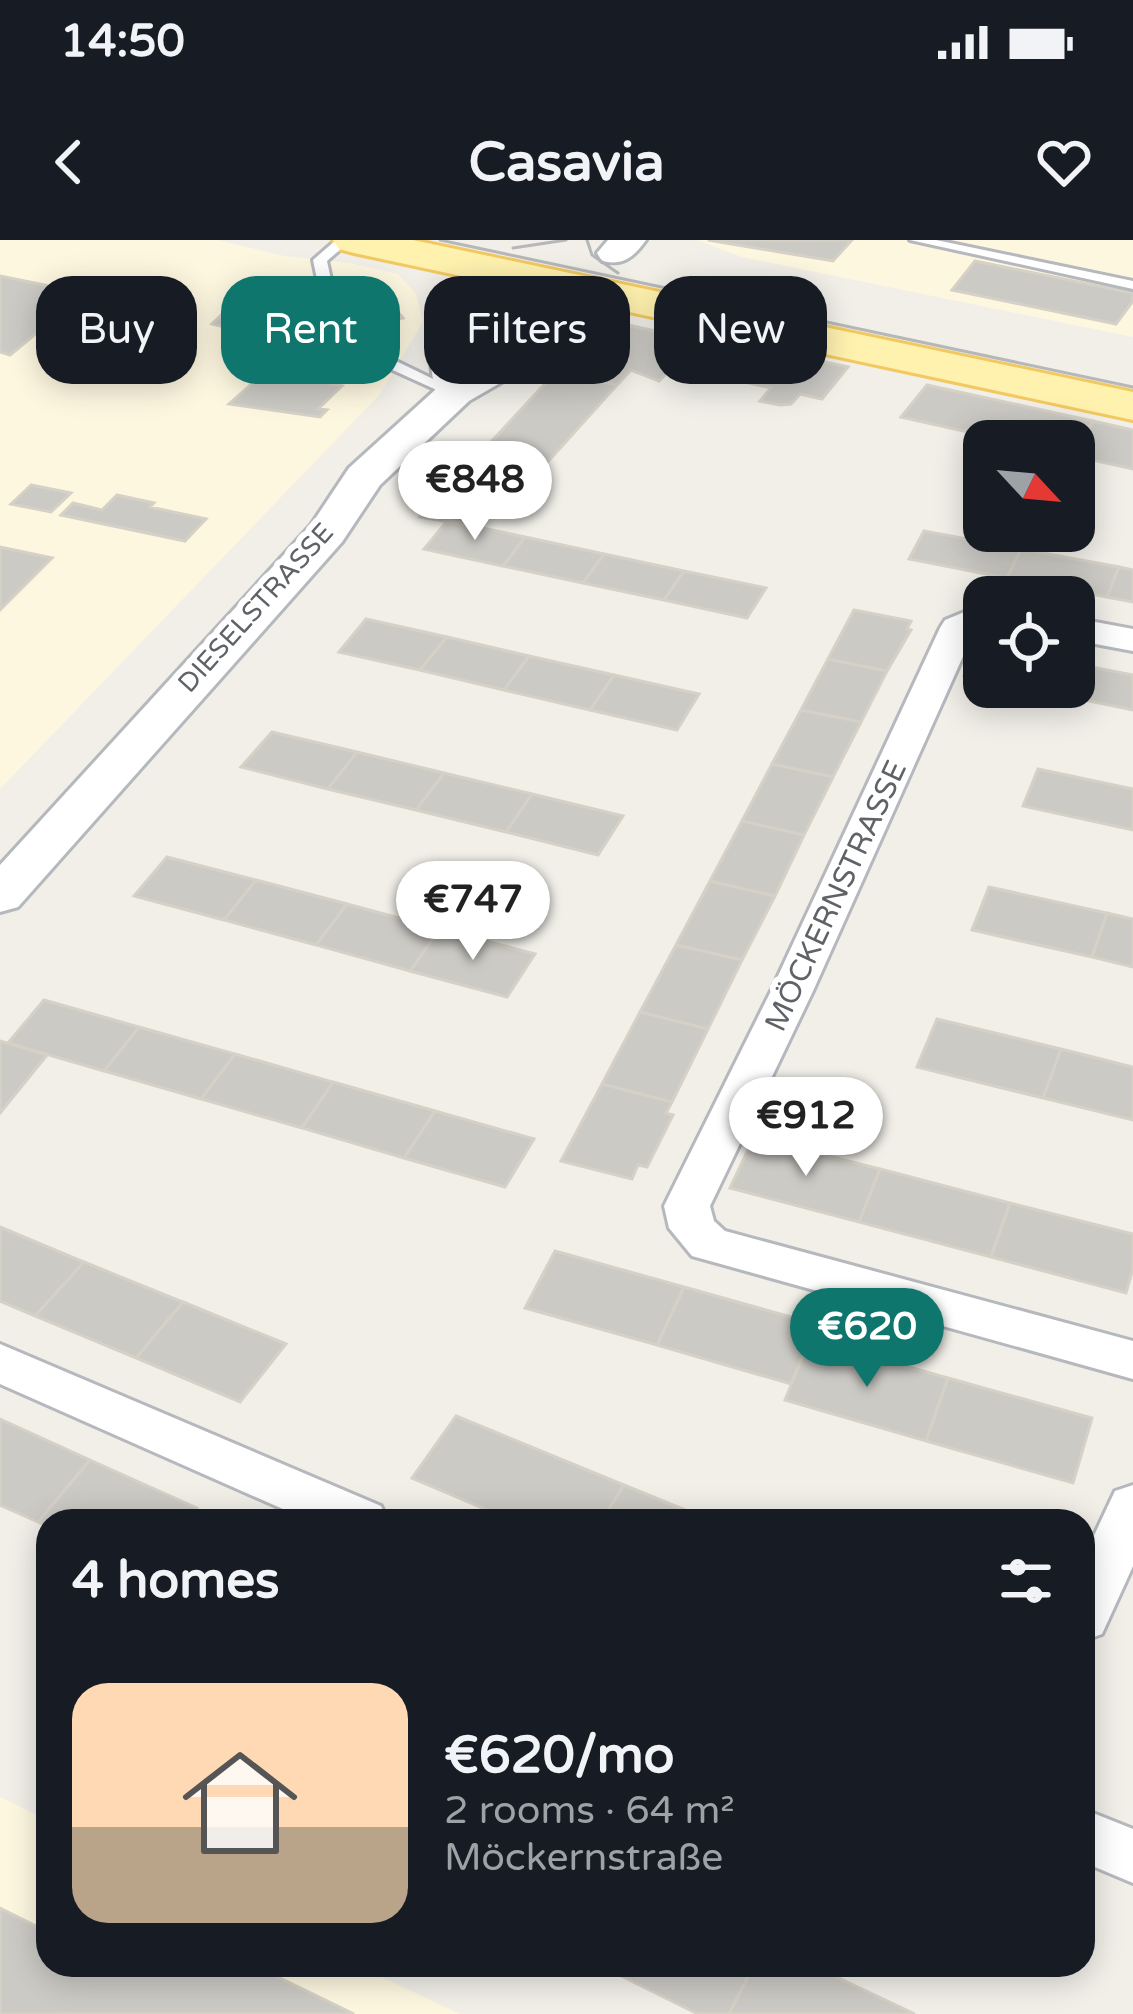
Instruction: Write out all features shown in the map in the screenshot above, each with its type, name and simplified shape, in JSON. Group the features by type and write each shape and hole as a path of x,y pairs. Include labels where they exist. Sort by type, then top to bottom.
{"main road":[{"path":"354,240 513,274 600,254 1133,406"}],"street":[{"name":"DIESELSTRASSE","path":"0,896 327,533 364,477 455,393 493,371 600,254"},
{"path":"455,393 451,359 480,306 513,274"},
{"name":"MÖCKERNSTRASSE","path":"963,626 687,1206 692,1228 710,1244 1133,1360"},
{"path":"1095,632 1133,640"},
{"path":"0,1363 335,1509"},
{"path":"1095,1591 1133,1505"},
{"path":"1095,1839 1133,1856"}],"lane":[{"path":"323,276 320,260 344,240"},
{"path":"916,240 1133,285"},
{"path":"400,368 455,393"}],"shaded area":[{"path":"0,240 217,240 398,274 221,276 221,384 386,384 0,789"},
{"path":"697,240 1133,240 1133,337 742,257"},
{"path":"400,276 416,294 423,322 400,361"},
{"path":"0,1797 36,1814 36,1977 381,1977 460,2014 0,2014"}],"building":[{"path":"708,240 852,240 833,261"},
{"path":"975,261 1133,293 1133,301 1116,324 952,290"},
{"path":"0,276 36,283 36,334 10,355 0,352"},
{"path":"630,325 654,331 654,379 631,370"},
{"path":"827,362 848,367 822,399 800,394 791,404 760,401 771,388 753,384 827,384"},
{"path":"252,384 342,386 318,409 327,410 320,417 229,404"},
{"path":"545,384 617,385 525,487 462,473"},
{"path":"927,385 1088,420 963,420 963,431 901,417"},
{"path":"1095,421 1133,430 1133,469 1095,461"},
{"path":"462,473 516,485 478,527 420,517"},
{"path":"31,485 71,493 51,512 11,504"},
{"path":"117,495 206,519 185,541 61,515 73,503 102,510"},
{"path":"448,520 525,537 503,566 424,549"},
{"path":"924,531 963,538 963,552 1020,552 1008,576 909,559"},
{"path":"525,537 604,554 583,583 503,566"},
{"path":"0,547 52,558 0,610"},
{"path":"1020,552 1119,567 1107,597 1095,595 1095,576 1008,576"},
{"path":"604,554 684,571 664,600 583,583"},
{"path":"1119,567 1133,570 1133,602 1107,597"},
{"path":"684,571 766,588 747,618 664,600"},
{"path":"854,610 911,621 907,629 911,630 887,671 828,659"},
{"path":"366,619 447,637 420,670 339,652"},
{"path":"447,637 529,656 504,690 420,670"},
{"path":"529,656 614,675 590,710 504,690"},
{"path":"828,659 887,671 861,722 801,710"},
{"path":"1095,668 1133,675 1133,710 1095,702"},
{"path":"614,675 699,694 677,730 590,710"},
{"path":"801,710 861,722 833,777 772,764"},
{"path":"272,732 357,752 328,789 241,767"},
{"path":"357,752 444,773 416,810 328,789"},
{"path":"772,764 833,777 804,835 742,821"},
{"path":"1038,769 1133,789 1133,830 1023,806"},
{"path":"444,773 532,794 506,832 416,810"},
{"path":"532,794 623,816 598,855 506,832"},
{"path":"742,821 804,835 775,896 710,881"},
{"path":"167,857 256,880 224,920 134,896"},
{"path":"256,880 347,904 316,945 224,920"},
{"path":"710,881 775,896 742,960 676,945"},
{"path":"989,887 1107,913 1092,957 972,930"},
{"path":"347,904 440,929 410,971 316,945"},
{"path":"1107,913 1133,919 1133,967 1092,957"},
{"path":"440,929 535,954 507,997 410,971"},
{"path":"676,945 742,960 708,1029 640,1012"},
{"path":"44,1000 139,1027 104,1071 8,1043"},
{"path":"640,1012 708,1029 672,1102 602,1084"},
{"path":"937,1019 1061,1049 1043,1098 917,1067"},
{"path":"139,1027 235,1054 201,1099 104,1071"},
{"path":"0,1041 47,1055 0,1113"},
{"path":"1061,1049 1133,1067 1133,1120 1043,1098"},
{"path":"235,1054 333,1082 302,1128 201,1099"},
{"path":"333,1082 435,1111 404,1158 302,1128"},
{"path":"602,1084 672,1102 666,1113 673,1115 647,1167 638,1165 632,1179 561,1161"},
{"path":"435,1111 534,1139 505,1187 404,1158"},
{"path":"754,1137 880,1169 859,1222 730,1188"},
{"path":"880,1169 1010,1203 991,1257 859,1222"},
{"path":"1010,1203 1133,1234 1133,1269 1126,1293 991,1257"},
{"path":"0,1227 84,1262 35,1316 0,1301"},
{"path":"555,1251 684,1287 657,1345 525,1308"},
{"path":"84,1262 183,1302 136,1358 35,1316"},
{"path":"684,1287 816,1324 791,1384 657,1345"},
{"path":"183,1302 286,1344 240,1402 136,1358"},
{"path":"810,1339 948,1378 926,1441 785,1400"},
{"path":"948,1378 1092,1418 1073,1483 926,1441"},
{"path":"456,1416 624,1485 609,1509 485,1509 412,1478"},
{"path":"0,1419 90,1460 49,1509 36,1509 36,1521 0,1505"},
{"path":"90,1460 197,1508 196,1509 49,1509"},
{"path":"624,1485 683,1509 609,1509"},
{"path":"0,1908 36,1926 36,1977 278,1977 354,2014 0,2014"},
{"path":"623,1977 748,1977 729,2014 698,2014"},
{"path":"748,1977 836,1977 915,2014 729,2014"}],"tram line":[{"path":"440,240 1133,387"},
{"path":"513,248 566,240"},
{"path":"587,240 592,255 618,273"}]}
